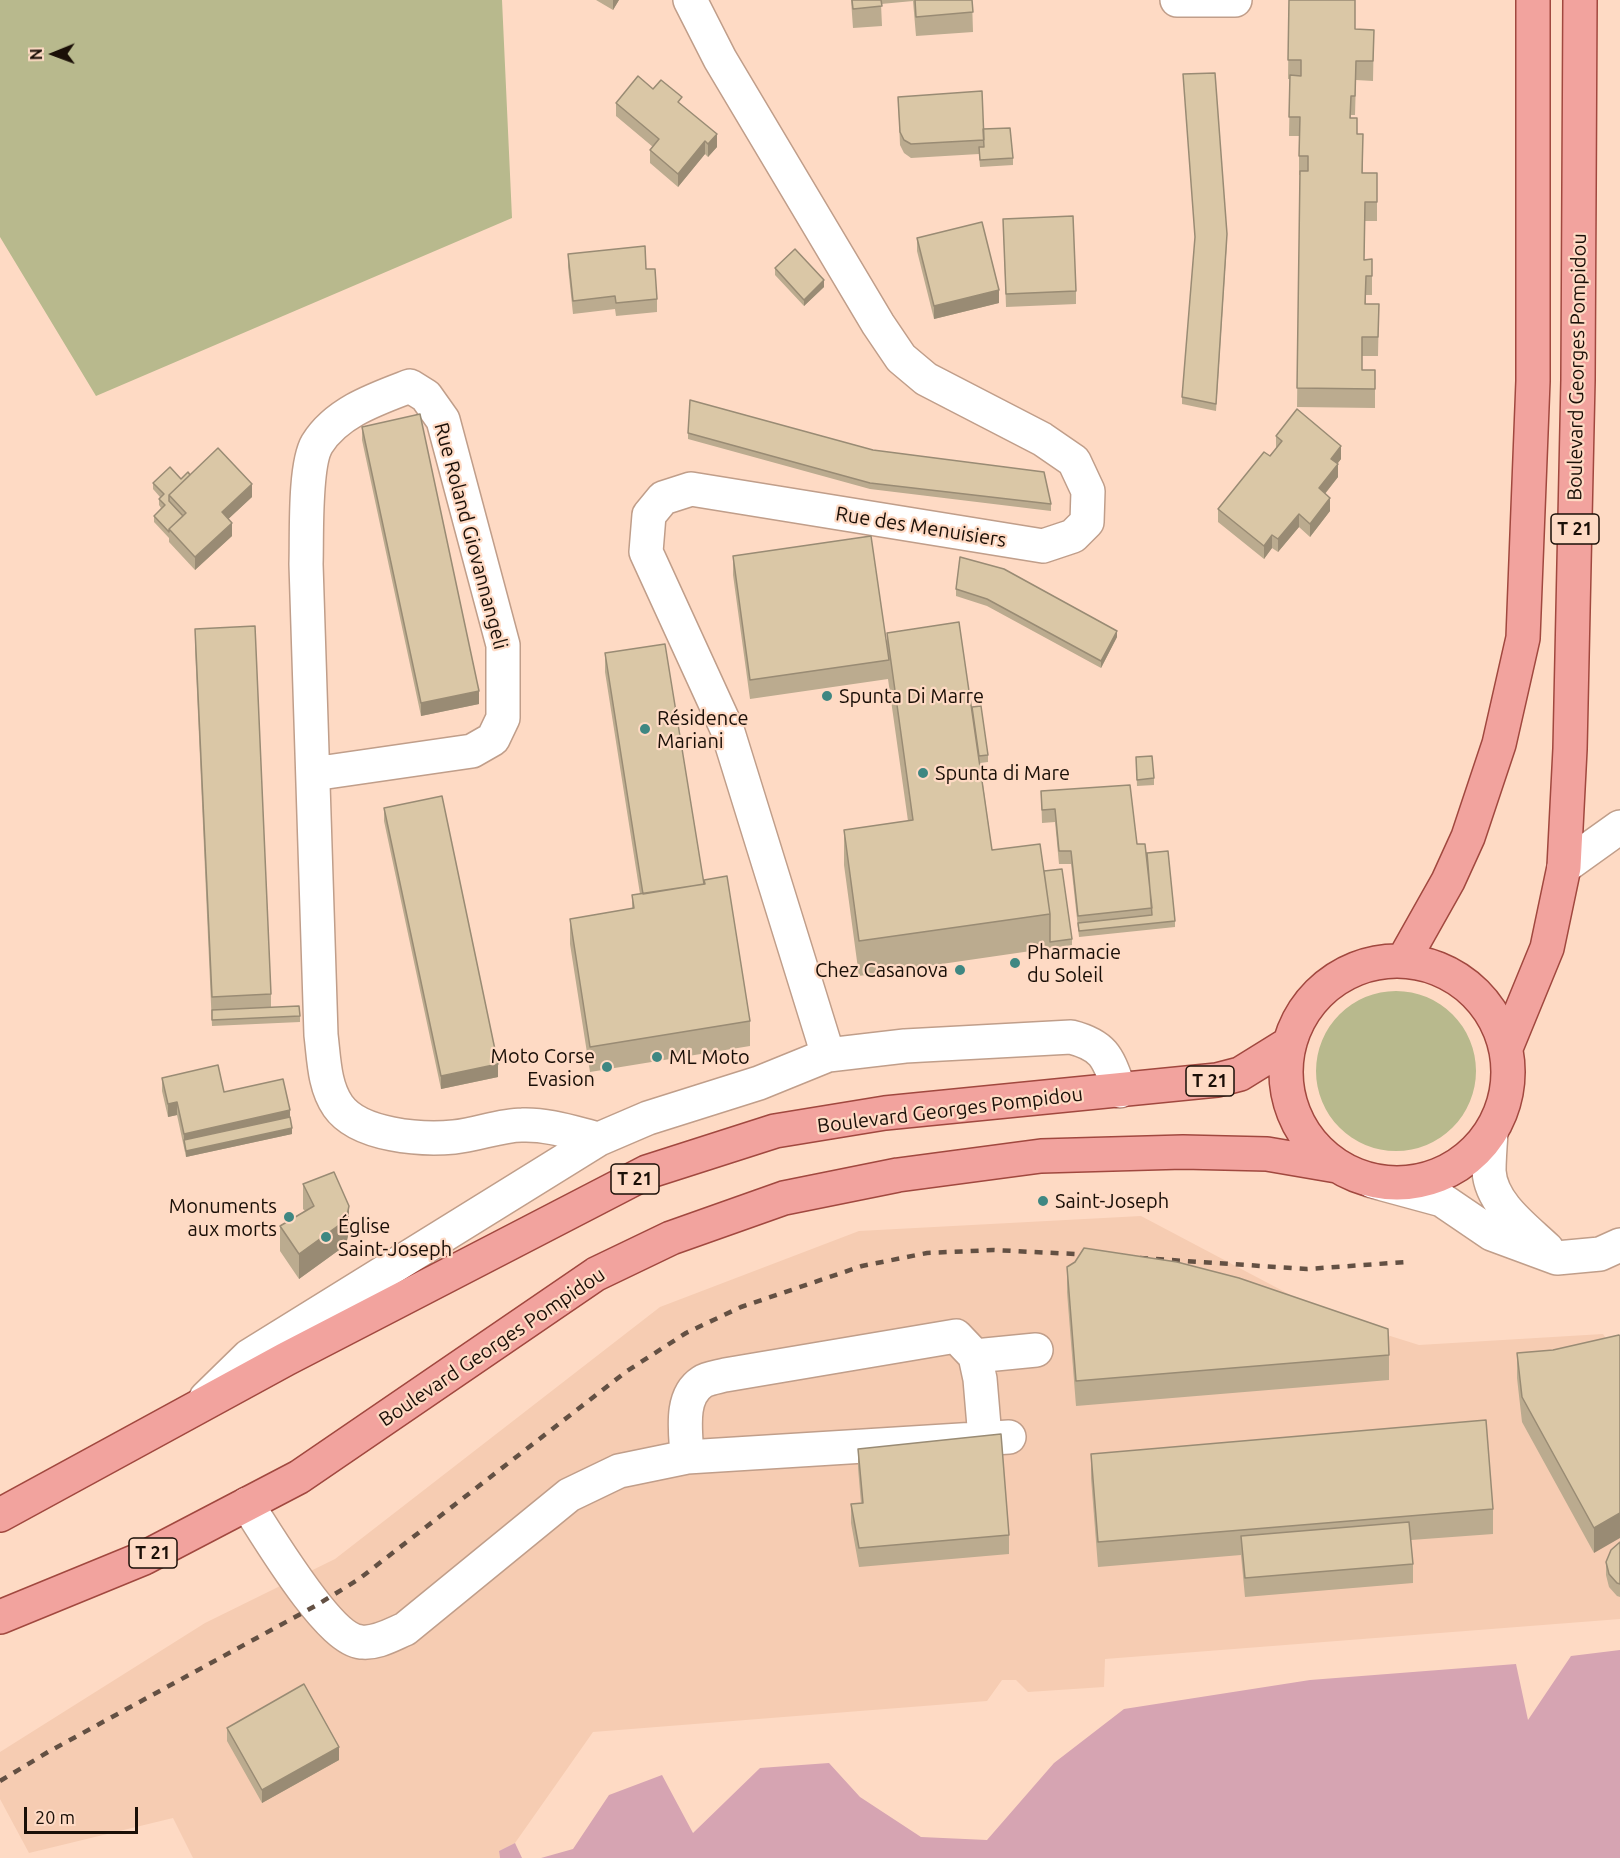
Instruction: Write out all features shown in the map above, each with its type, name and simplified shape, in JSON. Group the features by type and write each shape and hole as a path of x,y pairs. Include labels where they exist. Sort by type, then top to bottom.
{"main road":[{"name":"T 21","path":"1403,961 1439,897 1468,837 1499,744 1523,638 1533,381 1533,0"},
{"name":"Boulevard Georges Pompidou","path":"1506,1048 1547,948 1564,867 1570,749 1578,380 1580,0"},
{"path":"1403,961 1432,966 1457,979 1472,991 1496,1021 1506,1048 1507,1092 1491,1133 1468,1158 1439,1176 1406,1184 1372,1181 1337,1166 1311,1143 1294,1112 1286,1078 1290,1043 1302,1015 1321,991 1345,974 1373,963 1403,961"},
{"name":"Boulevard Georges Pompidou","path":"0,1515 195,1408 647,1172 775,1131 885,1113 1217,1080 1240,1074 1290,1043"},
{"name":"Boulevard Georges Pompidou","path":"0,1617 144,1558 299,1477 596,1274 671,1238 784,1198 898,1175 1041,1156 1183,1152 1267,1154 1337,1166"}],"street":[{"name":"Rue des Menuisiers","path":"690,0 726,69 878,324 901,358 926,379 1042,439 1074,461 1088,491 1088,522 1073,537 1043,546 691,489 663,498 649,515 646,552 727,729 828,1055"},
{"path":"1177,0 1235,0"},
{"name":"Rue Roland Giovannangeli","path":"314,774 472,751 494,739 503,718 503,645 443,420 426,396 410,386 371,401 343,417 317,445 308,486 306,564 321,1035 328,1086 339,1108 365,1126 396,1136 453,1137 522,1125 549,1127 599,1139"},
{"path":"1564,867 1620,827"},
{"name":"Boulevard Georges Pompidou","path":"195,1408 249,1356 474,1214 599,1139 648,1118 759,1083 828,1055 905,1046 1071,1036 1091,1042 1107,1056 1120,1091"},
{"path":"1491,1133 1489,1172 1493,1190 1511,1215 1557,1258"},
{"path":"1372,1181 1442,1200 1492,1234 1557,1258 1600,1254 1620,1245"},
{"path":"247,1504 292,1574 336,1628 343,1635 360,1642 381,1640 405,1629 569,1495 620,1471 687,1457 997,1438 975,1356 956,1336 725,1375 703,1381 691,1393 688,1404 687,1457"},
{"path":"975,1356 1036,1350"}],"shaded area":[{"path":"1141,1216 1336,1319 1419,1345 1603,1334 1620,1359 1620,1619 1105,1659 1104,1687 1028,1692 1016,1680 1002,1680 987,1701 593,1732 515,1843 499,1851 500,1858 193,1858 173,1818 29,1853 0,1799 0,1752 205,1623 335,1559 660,1307 859,1231"},
{"path":"1620,1650 1620,1858 541,1858 573,1849 609,1795 662,1775 693,1833 760,1768 829,1763 860,1797 921,1837 987,1840 1054,1763 1124,1709 1310,1680 1516,1664 1528,1720 1571,1656"},
{"path":"515,1843 522,1858 500,1858 499,1851"}],"green space":[{"path":"0,0 502,0 512,218 96,396 0,237"},
{"path":"1396,991 1427,997 1453,1014 1470,1040 1476,1071 1470,1102 1453,1128 1427,1145 1396,1151 1365,1145 1339,1128 1322,1102 1316,1071 1322,1040 1339,1014 1365,997"}],"building":[{"path":"852,0 881,0 882,6 853,9"},
{"path":"915,0 972,0 973,12 916,17"},
{"path":"1289,0 1355,0 1355,29 1374,30 1373,61 1356,61 1355,96 1351,96 1350,118 1357,118 1357,134 1363,134 1362,173 1377,173 1377,202 1365,202 1364,260 1372,259 1372,276 1366,276 1365,304 1379,304 1378,337 1362,337 1362,370 1375,370 1375,389 1297,388 1300,171 1308,171 1308,156 1299,156 1300,117 1289,117 1290,75 1301,76 1301,60 1288,60"},
{"path":"1215,73 1227,234 1216,404 1182,397 1195,237 1183,74"},
{"path":"638,76 653,89 661,80 682,97 678,102 717,134 708,144 705,141 678,174 650,150 659,139 616,103"},
{"path":"982,91 984,140 911,144 904,140 900,132 898,97"},
{"path":"1010,128 1013,158 980,160 979,147 984,147 983,129"},
{"path":"1073,216 1076,291 1006,294 1003,219"},
{"path":"982,222 999,290 934,306 917,238"},
{"path":"645,246 646,269 655,269 657,299 616,303 615,296 573,301 568,254"},
{"path":"795,249 824,280 804,300 775,268"},
{"path":"690,400 873,450 1044,472 1051,504 870,483 688,433"},
{"path":"1297,409 1341,446 1331,459 1338,464 1319,488 1330,498 1310,524 1299,514 1278,539 1272,535 1264,546 1218,509 1264,452 1270,456 1282,441 1276,436"},
{"path":"420,414 479,691 421,703 362,427"},
{"path":"218,448 252,484 222,512 232,523 195,557 169,529 186,513 169,495"},
{"path":"170,467 181,479 188,472 190,475 169,495 169,501 183,516 169,529 169,532 154,516 165,505 159,499 164,494 153,483"},
{"path":"871,536 889,660 750,680 733,556"},
{"path":"960,557 1004,569 1117,631 1101,661 987,599 956,589"},
{"path":"959,622 992,850 1040,844 1050,914 859,941 844,830 913,820 887,633"},
{"path":"255,626 271,994 212,997 195,629"},
{"path":"665,644 704,884 643,894 605,653"},
{"path":"981,706 988,755 979,756 972,707"},
{"path":"1152,756 1154,778 1137,780 1136,757"},
{"path":"1130,785 1137,844 1145,844 1152,908 1078,916 1071,851 1059,851 1055,809 1042,810 1041,791"},
{"path":"442,796 498,1064 441,1076 384,808"},
{"path":"1168,851 1175,921 1079,931 1078,923 1152,915 1147,853"},
{"path":"1062,869 1072,939 1050,942 1050,914 1044,871"},
{"path":"727,876 750,1021 590,1047 570,919 634,908 632,895 705,884 704,880"},
{"path":"299,1006 300,1016 212,1020 212,1010"},
{"path":"218,1065 224,1092 283,1079 290,1110 184,1134 177,1102 168,1104 162,1078"},
{"path":"290,1117 292,1128 186,1151 184,1140"},
{"path":"334,1172 349,1206 346,1220 299,1254 280,1226 314,1206 303,1184"},
{"path":"1084,1248 1177,1262 1239,1278 1388,1329 1389,1355 1076,1381 1067,1267 1075,1262"},
{"path":"1619,1335 1620,1513 1594,1528 1522,1397 1517,1353 1553,1350"},
{"path":"1486,1420 1493,1509 1098,1542 1091,1454"},
{"path":"1001,1434 1009,1535 859,1548 851,1504 863,1503 858,1449"},
{"path":"1409,1522 1413,1564 1245,1578 1241,1536"},
{"path":"1620,1542 1620,1584 1609,1574 1606,1562 1611,1550"},
{"path":"304,1684 339,1747 262,1790 227,1728"}],"railway":[{"path":"0,1781 48,1752 317,1605 359,1579 627,1371 686,1333 741,1307 862,1266 927,1253 993,1250 1096,1255"},
{"path":"1140,1258 1307,1269 1406,1262"}],"place":[{"name":"Spunta Di Marre","path":"827,696"},
{"name":"Résidence Mariani","path":"645,729"},
{"name":"Spunta di Mare","path":"923,773"},
{"name":"Pharmacie du Soleil","path":"1015,963"},
{"name":"Chez Casanova","path":"960,970"},
{"name":"ML Moto","path":"657,1057"},
{"name":"Moto Corse Evasion","path":"607,1067"},
{"name":"Saint-Joseph","path":"1043,1201"},
{"name":"Monuments aux morts","path":"289,1217"},
{"name":"Église Saint-Joseph","path":"326,1237"}]}
